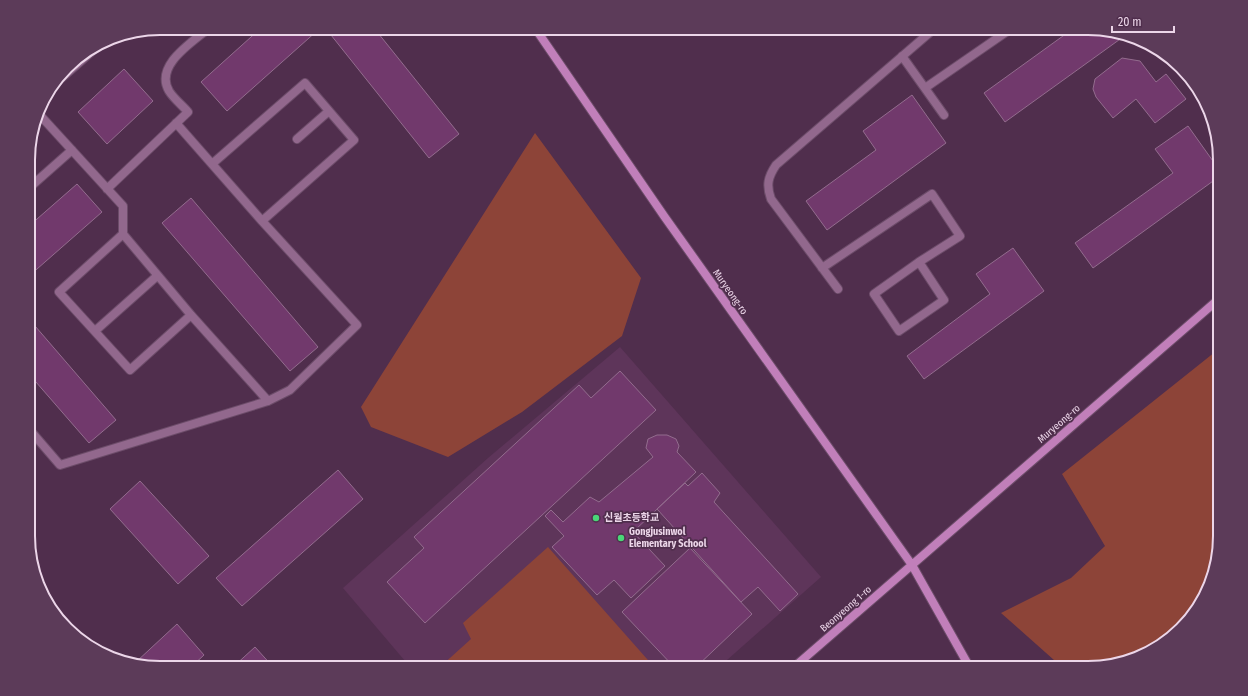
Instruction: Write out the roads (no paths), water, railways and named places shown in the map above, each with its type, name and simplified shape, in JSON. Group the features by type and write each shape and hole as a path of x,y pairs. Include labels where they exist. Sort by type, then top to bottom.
{"main road":[{"name":"Muryeong-ro","path":"540,35 664,216 912,565 966,661"},
{"name":"Muryeong-ro","path":"912,565 1213,304"},
{"name":"Beonyeong 1-ro","path":"801,661 912,565"}],"street":[{"path":"107,189 188,112 170,91 166,83 167,69 175,57 201,35"},
{"path":"838,289 771,199 768,191 769,175 776,165 927,35"},
{"path":"925,88 1002,35"},
{"path":"902,56 944,115"},
{"path":"212,164 305,83 354,140 262,221"},
{"path":"297,139 329,111"},
{"path":"43,118 123,206 123,234 191,316 268,401"},
{"path":"35,436 60,465 268,401 290,390 357,326 176,123"},
{"path":"35,183 72,150"},
{"path":"822,268 932,194 960,236 918,262 874,294 900,331 944,300 918,262"},
{"path":"123,234 59,292 130,370 191,316"},
{"path":"95,331 157,276"}],"place":[{"name":"신월초등학교","path":"596,518"},
{"name":"Gongjusinwol Elementary School","path":"621,538"}]}
